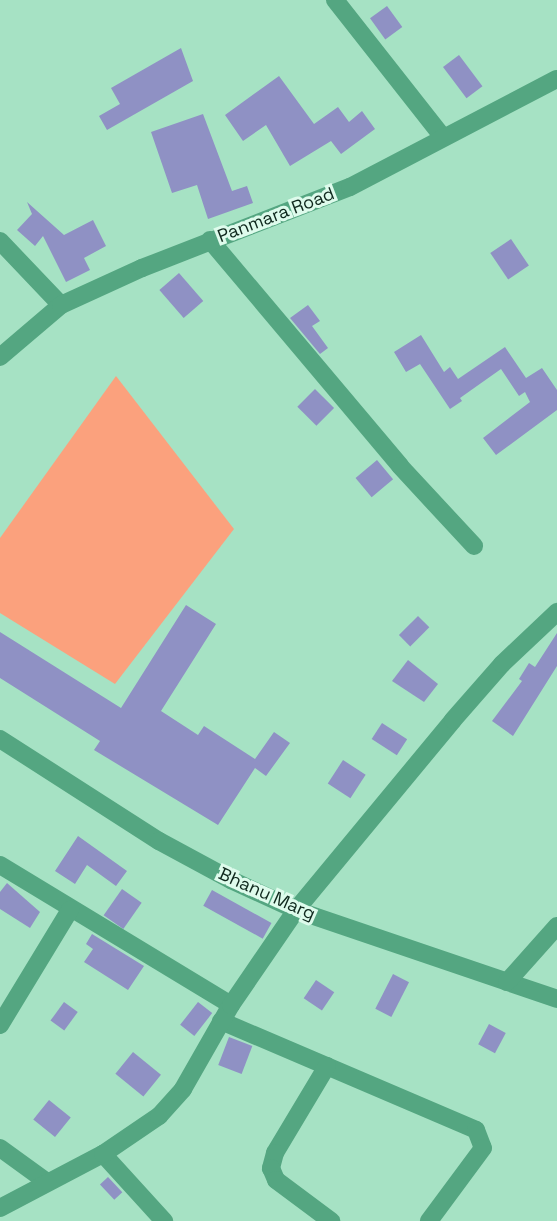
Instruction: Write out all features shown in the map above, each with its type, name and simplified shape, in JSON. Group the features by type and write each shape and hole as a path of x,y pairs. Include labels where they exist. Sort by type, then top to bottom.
{"street":[{"path":"334,0 443,137"},
{"name":"Panmara Road","path":"1,352 61,305 210,240 350,187 557,79"},
{"path":"210,240 400,466 474,546"},
{"path":"0,241 61,305"},
{"path":"6,1212 47,1182 103,1154 159,1116 183,1089 226,1013 296,910 453,720 554,618"},
{"name":"Bhanu Marg","path":"0,739 159,841 296,910 557,999"},
{"path":"0,865 226,1013 327,1066 476,1130 482,1138 483,1148 429,1221"},
{"path":"2,1020 70,910"},
{"path":"507,982 557,926"},
{"path":"327,1066 275,1153 271,1168 276,1180 331,1221"},
{"path":"0,1148 47,1182"},
{"path":"103,1154 164,1221"}],"shaded area":[{"path":"116,376 234,529 115,684 0,613 0,538"}],"building":[{"path":"387,6 402,27 385,39 370,18"},
{"path":"181,48 193,81 107,130 99,116 120,104 111,88"},
{"path":"459,55 482,86 466,98 443,67"},
{"path":"279,76 314,124 338,107 349,122 362,111 375,129 341,154 331,141 290,166 266,125 243,141 225,115"},
{"path":"203,114 232,191 247,186 253,203 208,219 197,185 172,193 151,132"},
{"path":"27,202 64,235 93,220 106,246 84,258 90,270 66,282 43,236 35,246 17,230 32,214"},
{"path":"511,239 529,266 508,280 490,253"},
{"path":"179,273 203,301 184,318 159,290"},
{"path":"308,305 320,321 312,326 328,348 320,354 290,318"},
{"path":"421,335 444,372 450,367 458,379 505,347 526,378 542,368 557,390 557,410 496,455 483,438 530,402 525,392 519,396 501,369 460,398 462,401 450,409 420,364 406,372 394,352"},
{"path":"315,389 334,408 316,426 297,407"},
{"path":"377,460 393,479 372,497 356,478"},
{"path":"186,605 216,624 161,711 198,735 204,726 255,759 274,732 290,743 266,776 255,768 218,825 94,750 100,741 0,678 0,632 121,708"},
{"path":"418,616 429,627 410,646 399,635"},
{"path":"557,633 557,666 513,736 492,721 522,681 519,679 529,663 535,667"},
{"path":"408,660 438,684 424,702 392,681"},
{"path":"382,723 407,739 397,755 372,739"},
{"path":"343,760 366,775 350,798 328,783"},
{"path":"78,836 127,871 116,886 87,865 75,884 55,871"},
{"path":"7,883 40,912 30,928 0,909 0,892"},
{"path":"122,889 142,903 123,929 104,915"},
{"path":"212,890 271,923 263,939 203,906"},
{"path":"92,934 144,966 128,990 84,962 93,949 86,944"},
{"path":"393,974 409,982 391,1017 375,1009"},
{"path":"316,980 334,992 322,1011 304,998"},
{"path":"64,1002 78,1012 64,1031 50,1021"},
{"path":"198,1002 212,1013 194,1036 180,1025"},
{"path":"489,1024 506,1033 495,1053 478,1044"},
{"path":"229,1037 252,1046 242,1074 218,1065"},
{"path":"133,1052 161,1075 143,1096 115,1074"},
{"path":"49,1100 71,1118 55,1137 33,1119"},
{"path":"108,1177 122,1192 114,1200 100,1185"}]}
